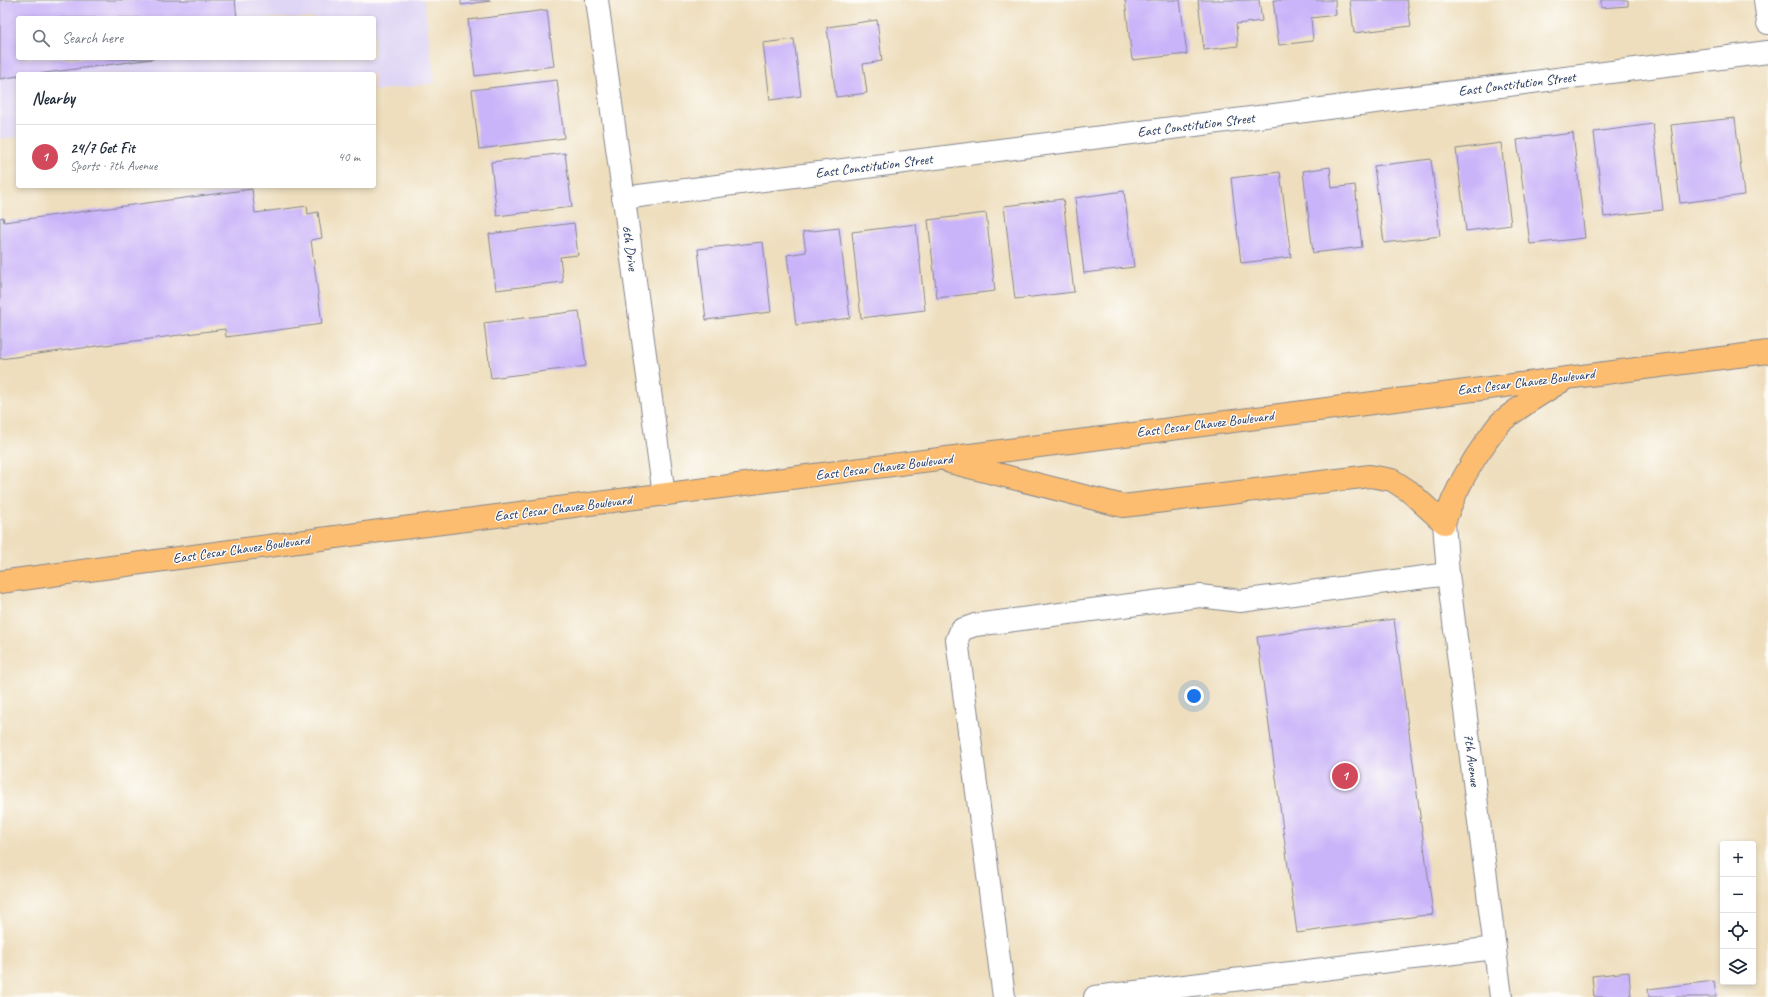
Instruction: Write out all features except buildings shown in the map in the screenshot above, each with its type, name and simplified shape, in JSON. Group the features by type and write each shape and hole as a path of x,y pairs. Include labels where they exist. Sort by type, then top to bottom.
{"highway":[{"name":"East Cesar Chavez Boulevard","path":"0,582 380,531 1768,352"},
{"path":"939,459 1123,506 1370,476 1392,480 1409,491 1444,523 1452,499 1477,453 1500,423 1527,401 1570,377"}],"street":[{"name":"6th Drive","path":"596,0 664,495"},
{"path":"1765,0 1768,23"},
{"name":"East Constitution Street","path":"623,198 1768,52"},
{"name":"7th Avenue","path":"1444,523 1448,574 1501,997"},
{"path":"1004,997 957,640 961,630 975,625 1200,596 1240,601 1448,574"},
{"path":"1095,997 1495,948"}],"shaded area":[{"path":"0,0 424,0 435,83 376,91 376,72 16,72 16,137 0,139"}],"place":[{"name":"24/7 Get Fit","path":"1345,776"}]}
